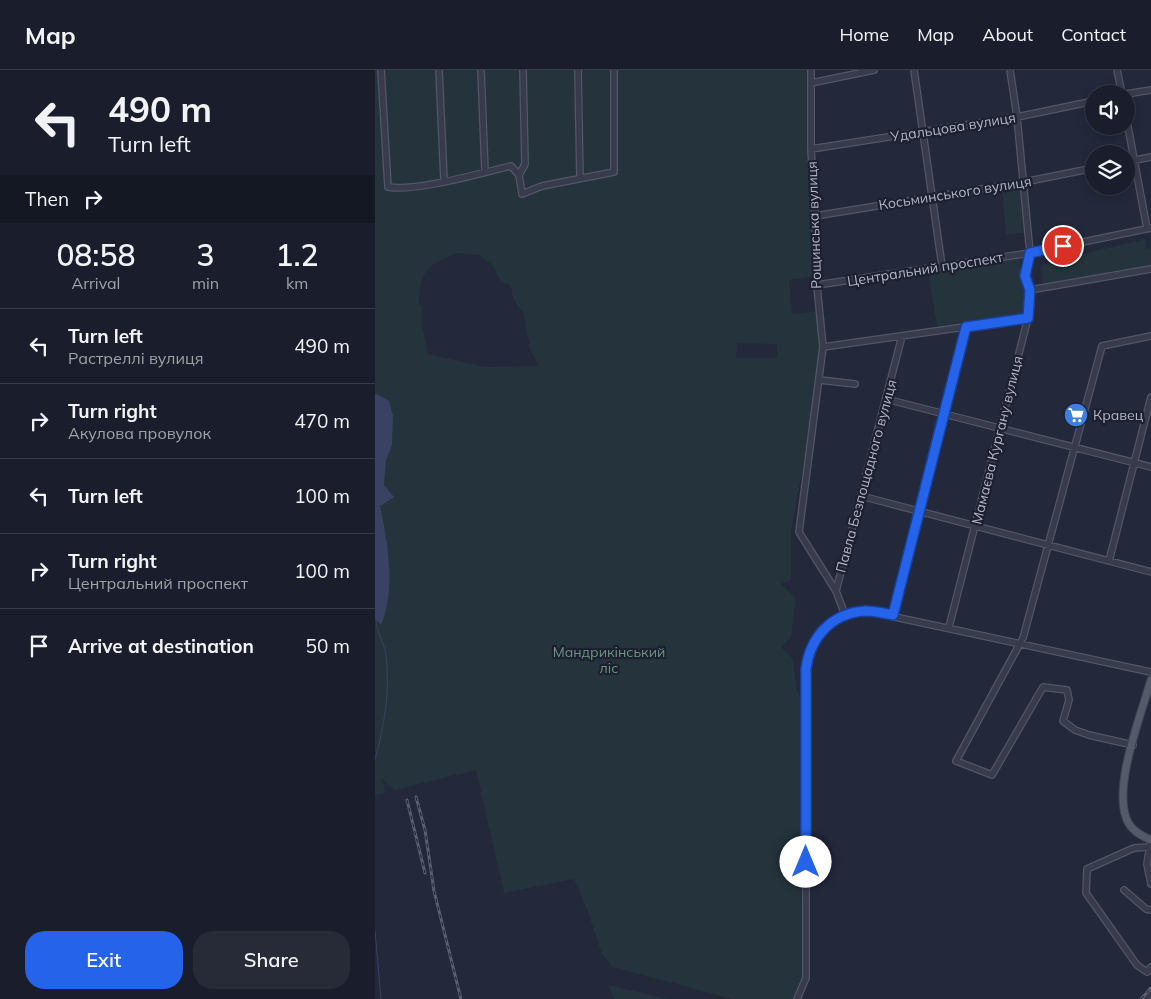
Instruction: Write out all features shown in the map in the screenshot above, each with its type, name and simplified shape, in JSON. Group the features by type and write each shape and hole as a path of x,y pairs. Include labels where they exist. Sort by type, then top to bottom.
{"main road":[{"path":"1150,843 1135,831 1125,811 1124,774 1151,680"}],"street":[{"path":"381,70 388,187 395,188 443,180 511,166 519,175 522,194 542,186 614,172 613,70"},
{"path":"439,70 443,180"},
{"path":"481,70 485,172"},
{"path":"519,175 525,164 523,70"},
{"path":"578,70 580,178"},
{"name":"Рощинська вулиця","path":"811,70 811,149 817,285 823,347 799,532 836,591"},
{"path":"811,83 873,70"},
{"path":"914,70 942,266"},
{"name":"Мамаєва Кургану вулиця","path":"949,627 1028,318 1030,290 1025,276 1030,253 1017,117 1010,70"},
{"path":"1117,70 1120,85"},
{"path":"1135,93 1151,90"},
{"name":"Удальцова вулиця","path":"811,149 1017,117 1085,103"},
{"path":"1149,228 1135,160 1151,157"},
{"name":"Косьминського вулиця","path":"815,216 1024,182 1085,170"},
{"name":"Центральний проспект","path":"817,285 1030,253 1149,228"},
{"path":"1030,290 1151,268"},
{"path":"823,347 1028,318"},
{"path":"893,615 966,327"},
{"name":"Павла Безпощадного вулиця","path":"845,615 836,591 902,336"},
{"path":"1133,745 1075,730 1063,721 1069,700 1067,690 1043,687 992,775 956,761 1020,644 1049,545 1073,447 1102,346 1151,336"},
{"path":"820,380 855,384"},
{"path":"1109,561 1151,397"},
{"path":"886,399 1151,466"},
{"path":"861,496 918,513 1151,572"},
{"path":"797,999 806,978 807,658 816,638 828,624 845,615 867,611 949,627 1151,672"},
{"path":"1151,884 1147,864 1150,843 1133,848 1087,869 1087,892 1137,965 1147,972 1151,967"},
{"path":"1124,890 1151,910"},
{"path":"1147,999 1151,991"}],"green space":[{"name":"Мандрикінський ліс","path":"375,70 811,70 816,276 789,280 792,314 818,311 821,334 820,380 791,530 791,580 781,584 796,598 791,637 781,647 793,659 797,691 806,708 806,978 797,999 732,999 613,967 602,954 587,909 574,879 504,893 476,770 395,790 381,778 386,793 375,795","holes":["458,253 479,255 493,266 501,282 511,285 514,300 523,311 530,349 539,366 485,367 428,354 421,322 422,307 419,303 421,282 428,269 433,265","737,343 777,344 777,358 736,358"]},
{"path":"1020,185 1026,232 1006,235 1002,189"},
{"path":"1145,239 1146,249 1151,248 1151,265 1043,284 1042,265 1057,261 1064,268 1069,267 1071,257"},
{"path":"1019,258 1028,313 937,326 928,271"},
{"path":"608,985 668,999 614,999"}],"water":[{"path":"375,393 389,401 393,416 392,445 386,460 384,485 394,497 380,506 389,566 388,597 381,625 375,618"}],"waterway":[{"path":"375,759 384,721 387,695 385,651 377,628 376,618"},
{"path":"375,930 381,999"}],"railway":[{"path":"416,797 425,830 434,891 461,999"},
{"path":"407,800 425,873"},
{"path":"1141,999 1151,988"}],"place":[{"name":"Кравец","path":"1076,415"}],"route":[{"path":"806,862 806,669 810,649 816,638 828,624 845,615 867,611 893,615 966,327 1028,318 1030,290 1025,276 1030,253 1063,246"}]}
